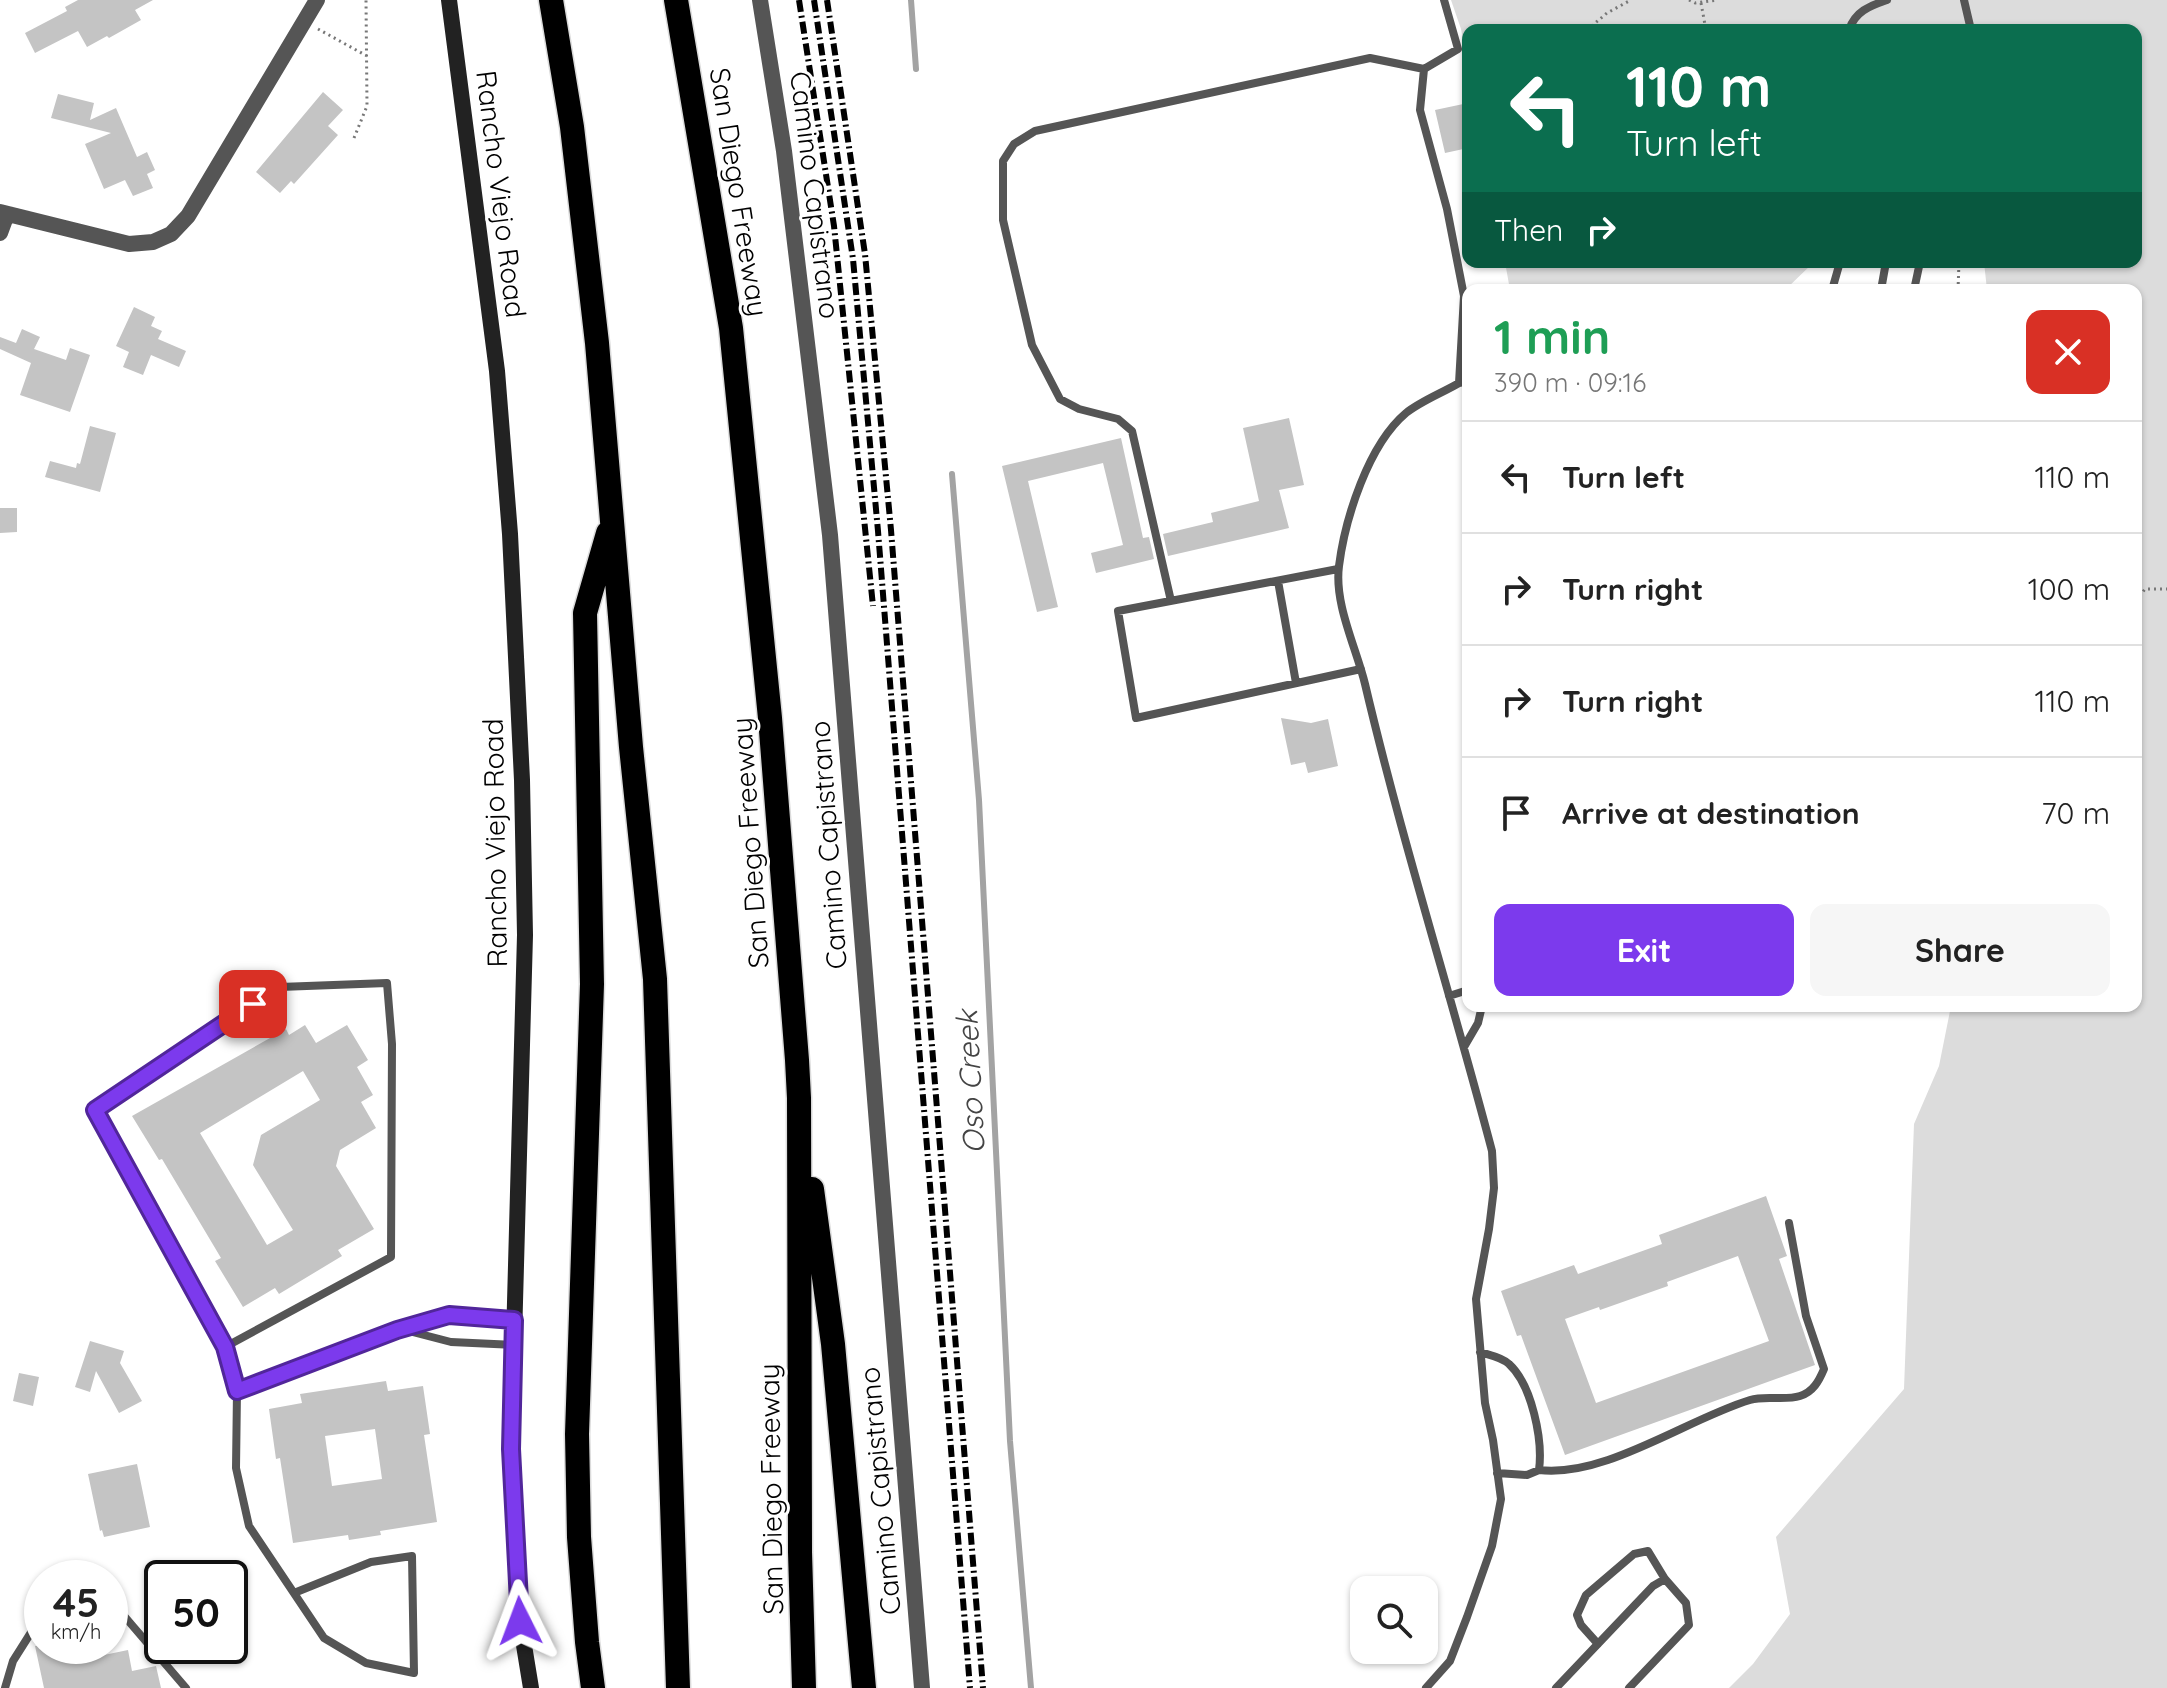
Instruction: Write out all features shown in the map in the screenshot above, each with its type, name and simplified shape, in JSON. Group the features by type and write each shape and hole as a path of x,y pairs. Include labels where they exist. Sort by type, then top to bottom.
{"highway":[{"path":"551,0 574,143 597,343 631,747 655,979 678,1688"},
{"name":"San Diego Freeway","path":"676,0 731,328 770,718 799,1098 800,1552 804,1688"},
{"path":"593,1688 579,1537 577,1434 592,984 585,613 613,515"},
{"path":"799,1098 833,1344 864,1688"}],"main road":[{"name":"Rancho Viejo Road","path":"449,0 497,371 510,534 520,734 525,935 511,1449 520,1621 531,1688"}],"street":[{"path":"0,233 4,213 129,244 153,242 171,234 188,216 317,0"},
{"name":"Camino Capistrano","path":"760,0 784,151 830,535 922,1688"}],"lane":[{"path":"1171,601 1132,431 1118,419 1079,409 1060,399 1032,345 1003,220 1003,161 1014,144 1035,131 1090,118 1370,58 1424,69 1458,49 1444,0"},
{"path":"1851,24 1866,7 1887,0"},
{"path":"1964,0 1970,24"},
{"path":"1424,69 1420,110 1447,209 1462,286"},
{"path":"1426,1688 1450,1661 1492,1546 1501,1499 1485,1403 1476,1299 1494,1188 1492,1151 1390,788 1342,605 1338,569 1351,509 1378,449 1406,413 1462,383"},
{"path":"1338,569 1118,611 1136,718 1361,669"},
{"path":"1278,581 1296,683"},
{"path":"225,1347 391,1257 392,1044 387,983 280,987 95,1110 225,1347 237,1391 236,1468 249,1526 324,1638 366,1663 414,1673 412,1556 371,1562 294,1593"},
{"path":"1449,996 1462,992"},
{"path":"1464,1047 1481,1012"},
{"path":"1497,1473 1527,1475 1539,1470 1558,1472 1613,1457 1753,1399 1799,1396 1813,1389 1824,1369 1806,1316 1789,1223"},
{"path":"237,1391 400,1329 449,1315 514,1320"},
{"path":"400,1329 451,1342 514,1345"},
{"path":"1480,1352 1507,1361 1519,1376 1536,1422 1542,1450 1539,1470"},
{"path":"1598,1644 1581,1625 1577,1615 1586,1595 1634,1554 1648,1551 1665,1579 1686,1603 1689,1625 1629,1688"},
{"path":"1556,1688 1653,1586 1665,1579"},
{"path":"128,1620 186,1688"},
{"path":"5,1688 13,1661 24,1644"}],"path":[{"path":"354,138 367,106 366,0"},
{"path":"1594,24 1631,0"},
{"path":"1689,0 1701,3 1717,0"},
{"path":"1701,3 1705,24"},
{"path":"304,21 367,56"},
{"path":"2142,593 2145,589 2167,589"}],"shaded area":[{"path":"1451,0 2167,0 2167,1688 1729,1688 1753,1664 1790,1614 1776,1537 1904,1389 1914,1124 1939,1066 1950,1012 2142,1012 2142,284 1986,284 1985,268 2142,268 2142,24 1462,24 1462,34"},
{"path":"1506,268 1808,268 1791,284 1509,284"}],"building":[{"path":"78,0 153,0 135,10 141,20 109,38 107,36 87,47 78,31 35,53 25,33 67,11 65,7"},
{"path":"323,92 343,110 328,126 338,135 294,184 291,181 280,193 256,172"},
{"path":"58,94 94,103 90,120 116,108 137,157 147,152 155,170 147,174 153,188 133,196 125,180 104,189 85,144 111,133 51,118"},
{"path":"1462,104 1462,149 1445,153 1435,110"},
{"path":"134,307 155,317 151,326 162,331 158,339 186,351 179,367 151,355 143,375 123,367 129,352 116,346"},
{"path":"22,329 40,337 34,349 66,360 70,348 90,355 70,412 20,395 31,363 0,349 0,337 16,343"},
{"path":"1289,418 1304,485 1279,490 1289,528 1168,556 1163,534 1213,522 1211,513 1259,501 1243,428"},
{"path":"90,426 116,433 100,492 45,477 50,461 76,468 77,463 80,464"},
{"path":"1121,438 1143,538 1149,537 1154,559 1096,573 1091,553 1123,545 1103,463 1028,481 1058,607 1037,612 1002,466"},
{"path":"0,508 17,508 17,532 0,533"},
{"path":"1281,718 1311,723 1328,719 1338,766 1308,773 1305,762 1291,765"},
{"path":"305,1025 316,1043 347,1025 368,1060 357,1067 373,1095 361,1102 376,1128 340,1150 336,1166 374,1229 338,1250 342,1256 279,1294 275,1288 243,1307 215,1261 221,1258 162,1159 159,1160 132,1116 286,1029 289,1035","holes":["303,1071 320,1100 261,1135 253,1165 293,1230 267,1245 200,1133"]},
{"path":"1766,1196 1787,1256 1779,1259 1815,1365 1565,1455 1521,1335 1517,1336 1501,1291 1574,1265 1578,1274 1662,1244 1659,1235","holes":["1738,1256 1769,1341 1596,1403 1565,1319 1668,1286 1667,1282"]},
{"path":"90,1341 124,1351 120,1363 142,1401 119,1413 96,1371 90,1392 75,1387"},
{"path":"19,1373 39,1377 33,1406 13,1401"},
{"path":"386,1381 388,1391 423,1386 430,1434 424,1435 437,1522 380,1531 381,1535 349,1540 348,1535 293,1543 269,1409 302,1403 300,1394","holes":["375,1429 382,1479 332,1486 325,1436"]},
{"path":"137,1464 150,1527 104,1537 100,1531 88,1474"},
{"path":"128,1650 132,1671 156,1666 161,1688 44,1688 39,1664 128,1664"}],"waterway":[{"name":"Oso Creek","path":"911,0 916,69"},
{"name":"Oso Creek","path":"952,474 979,800 1010,1441 1031,1688"}],"railway":[{"path":"799,0 834,226 873,606"},
{"path":"814,0 853,259 878,531 970,1688"},
{"path":"827,0 865,254 891,530 983,1688"}],"route":[{"path":"253,1004 95,1110 225,1347 237,1391 397,1330 449,1315 514,1320 511,1449 520,1621"}]}
